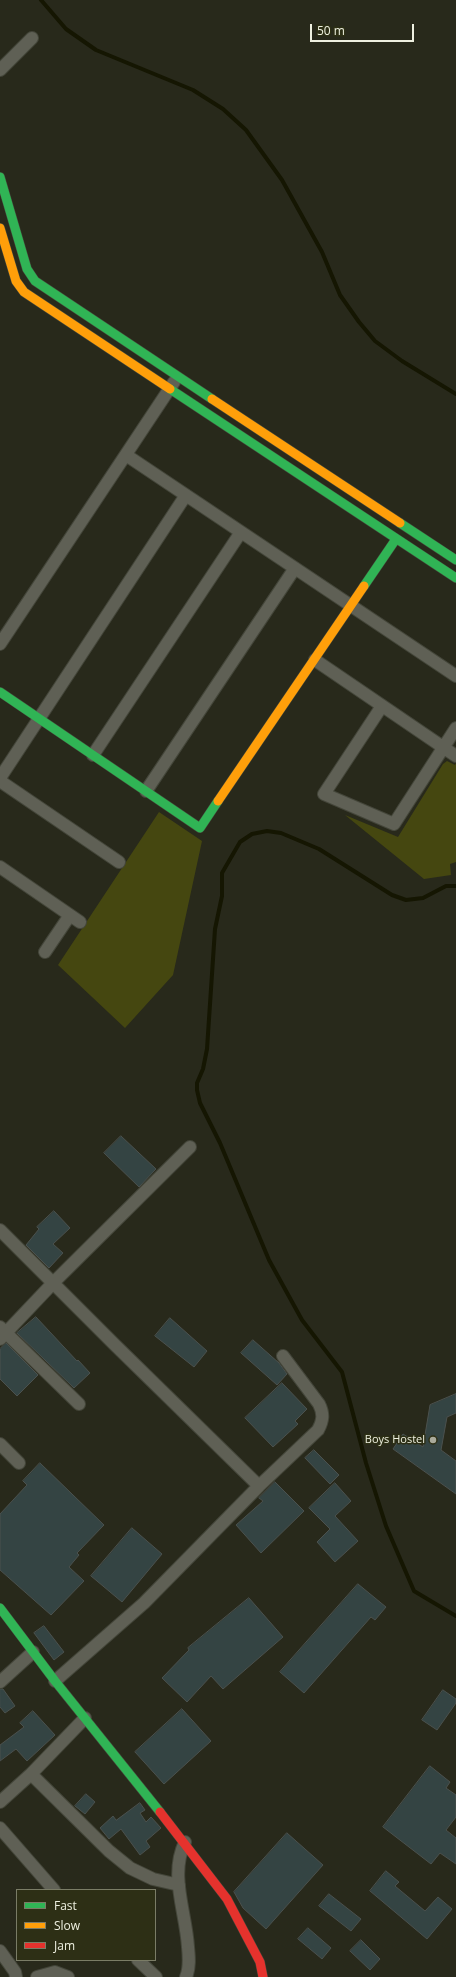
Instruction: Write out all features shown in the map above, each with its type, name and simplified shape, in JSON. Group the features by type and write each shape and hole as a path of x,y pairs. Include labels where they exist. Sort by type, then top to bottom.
{"street":[{"path":"0,70 32,38"},
{"path":"0,177 27,268 35,281 456,560"},
{"path":"0,228 13,274 24,292 456,578"},
{"path":"0,644 178,376"},
{"path":"126,455 456,676"},
{"path":"0,778 186,495"},
{"path":"93,755 241,532"},
{"path":"0,692 200,828 396,539"},
{"path":"146,791 295,568"},
{"path":"315,660 456,756"},
{"path":"382,706 324,794 394,824 456,728"},
{"path":"0,782 119,862"},
{"path":"0,867 75,918 45,952"},
{"path":"79,1404 2,1333 190,1147"},
{"path":"0,1230 258,1486"},
{"path":"55,1681 144,1603 258,1486 318,1430 322,1422 323,1412 319,1404 283,1356"},
{"path":"0,1444 19,1463"},
{"path":"0,1608 55,1681 185,1842 227,1899 260,1962 263,1977"},
{"path":"0,1682 33,1652"},
{"path":"0,1802 31,1774 85,1718"},
{"path":"31,1774 109,1852 130,1868 153,1879 179,1885"},
{"path":"0,1828 53,1889"},
{"path":"185,1842 179,1854 177,1870 187,1934 189,1958 186,1977"},
{"path":"0,1951 15,1972 16,1977"},
{"path":"139,1961 156,1977"},
{"path":"37,1977 55,1972 68,1977"}],"shaded area":[{"path":"447,761 455,765 456,763 456,862 450,864 451,875 424,879 345,815 398,837 443,764"},
{"path":"159,812 202,841 173,975 125,1028 58,965"}],"building":[{"path":"121,1136 156,1169 139,1187 104,1153"},
{"path":"54,1211 70,1228 53,1244 63,1253 49,1268 26,1245 39,1229 37,1227"},
{"path":"36,1317 90,1373 74,1388 17,1333"},
{"path":"170,1318 207,1351 194,1367 155,1336"},
{"path":"253,1340 279,1363 287,1374 277,1385 241,1353"},
{"path":"6,1343 38,1375 17,1396 0,1379 0,1349"},
{"path":"282,1383 307,1409 295,1421 298,1424 273,1447 245,1418"},
{"name":"Boys Hostel","path":"456,1394 456,1413 447,1417 441,1450 456,1461 456,1494 393,1449 403,1434 423,1447 430,1405"},
{"path":"314,1450 339,1475 330,1484 305,1458"},
{"path":"40,1463 104,1525 77,1553 79,1555 69,1567 84,1581 51,1615 0,1570 0,1514 27,1485 23,1481"},
{"path":"275,1482 304,1511 261,1553 236,1525 263,1501 259,1498"},
{"path":"335,1483 351,1501 335,1516 358,1541 335,1562 317,1542 330,1529 309,1508"},
{"path":"132,1528 162,1554 122,1602 91,1576"},
{"path":"358,1584 386,1607 375,1620 371,1617 304,1693 280,1672"},
{"path":"249,1598 283,1637 223,1689 211,1676 187,1702 162,1678 189,1650 188,1648"},
{"path":"44,1626 64,1652 54,1660 34,1633"},
{"path":"0,1689 3,1689 15,1706 5,1713 0,1707"},
{"path":"443,1690 456,1699 456,1703 437,1730 422,1720"},
{"path":"182,1709 211,1741 164,1784 135,1752"},
{"path":"33,1711 55,1735 27,1761 16,1749 0,1761 0,1745 24,1727 20,1723"},
{"path":"430,1766 450,1782 446,1788 456,1795 456,1817 446,1830 456,1838 456,1864 440,1853 431,1864 383,1827"},
{"path":"86,1794 95,1802 85,1814 75,1806"},
{"path":"140,1803 145,1810 140,1813 146,1822 151,1817 161,1828 146,1841 150,1847 140,1855 121,1829 109,1839 100,1828 113,1816 116,1820"},
{"path":"287,1833 323,1865 266,1929 243,1908 234,1892"},
{"path":"386,1871 399,1882 395,1886 425,1911 438,1897 452,1909 427,1939 370,1891"},
{"path":"329,1894 361,1919 351,1931 319,1906"},
{"path":"308,1928 331,1948 322,1959 298,1939"},
{"path":"361,1940 380,1959 370,1970 350,1951"}],"waterway":[{"path":"41,0 66,29 96,50 193,90 223,109 246,130 282,180 322,252 340,295 359,322 375,341 402,361 456,394"},
{"path":"456,886 446,886 423,898 406,900 392,895 319,849 281,833 267,831 252,834 240,842 222,873 222,896 215,929 207,1049 203,1069 197,1083 200,1103 220,1143 269,1260 302,1320 342,1372 366,1463 386,1526 414,1591 456,1616"}],"traffic: fast":[{"path":"0,177 27,269 35,281 212,399"},
{"path":"170,389 456,578"},
{"path":"400,523 456,560"},
{"path":"364,586 396,539"},
{"path":"0,692 200,828 218,801"},
{"path":"0,1608 55,1681 160,1812"}],"traffic: slow":[{"path":"0,228 16,281 24,292 170,389"},
{"path":"212,399 400,523"},
{"path":"218,801 364,586"}],"traffic: jam":[{"path":"160,1812 227,1899 260,1962 263,1977"}],"place":[{"name":"Boys Hostel","path":"433,1440"}]}
